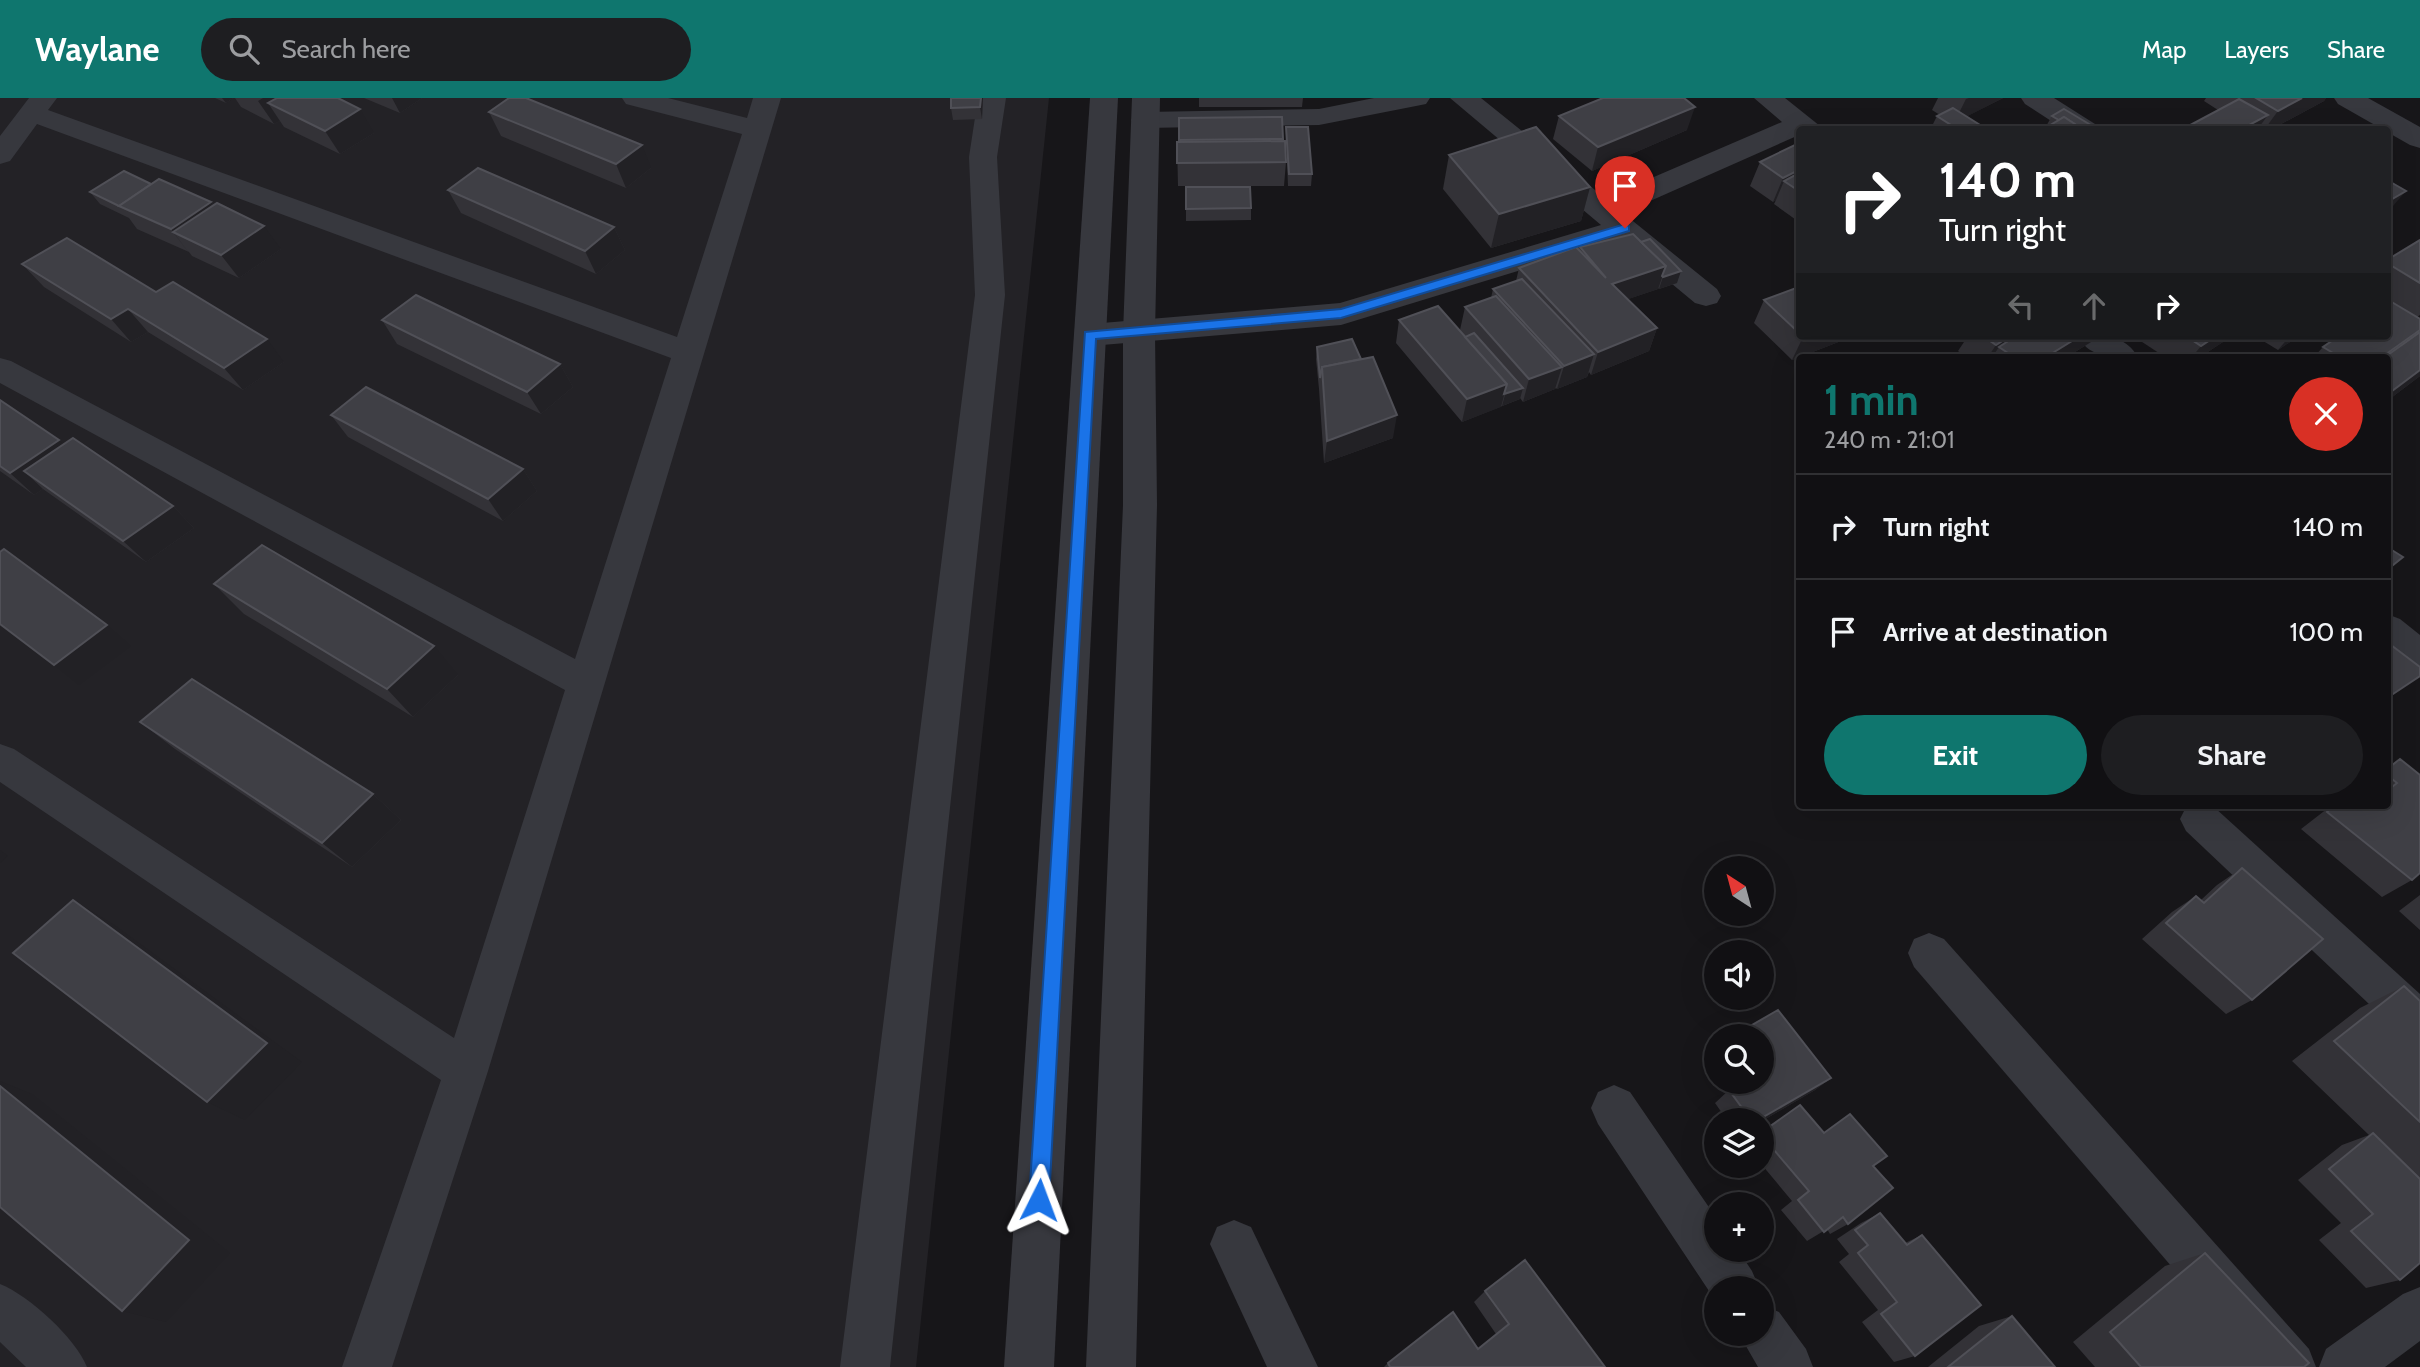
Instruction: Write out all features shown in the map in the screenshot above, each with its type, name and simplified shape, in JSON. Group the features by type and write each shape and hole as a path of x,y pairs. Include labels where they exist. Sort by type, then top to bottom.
{"street":[{"path":"367,1367 466,1071 762,113 636,98"},
{"path":"865,1367 990,295 983,157 992,98"},
{"path":"1029,1367 1104,98"},
{"path":"1111,1367 1140,505 1139,332 1146,109 1319,117 1416,98"},
{"path":"1464,98 1706,296"},
{"path":"1768,98 1806,126"},
{"path":"2035,98 2079,126"},
{"path":"2348,98 2420,139"},
{"path":"0,155 37,106 687,352"},
{"path":"1090,335 1341,314 1614,219 1796,131"},
{"path":"2099,340 2118,354"},
{"path":"0,369 586,683"},
{"path":"2391,632 2420,656"},
{"path":"0,761 466,1071"},
{"path":"2200,819 2420,1023"},
{"path":"1929,953 2291,1367"},
{"path":"1614,1108 1727,1276"},
{"path":"1234,1244 1293,1367"},
{"path":"0,1308 62,1367"},
{"path":"2344,1367 2420,1311"},
{"path":"1774,1346 1788,1367"}],"shaded area":[{"path":"0,98 1049,98 916,1367 0,1367"}],"building":[{"path":"277,98 338,98 360,109 325,131 268,103"},
{"path":"509,98 526,98 642,145 616,164 489,112"},
{"path":"951,98 981,98 980,107 951,108"},
{"path":"1603,98 1684,98 1695,107 1598,147 1559,116"},
{"path":"2256,98 2302,98 2278,111"},
{"path":"2239,99 2268,115 2247,126 2188,126"},
{"path":"1953,108 1982,126 1953,126 1937,116"},
{"path":"2064,109 2092,126 2078,126 2064,117 2059,120 2052,116"},
{"path":"1282,117 1283,139 1179,140 1179,118"},
{"path":"2064,117 2078,126 2049,126"},
{"path":"1286,127 1308,127 1312,174 1289,174"},
{"path":"1536,127 1590,187 1499,214 1449,155"},
{"path":"1285,141 1286,162 1177,163 1177,142"},
{"path":"1796,144 1796,172 1783,178 1760,162"},
{"path":"478,168 614,227 585,251 448,190"},
{"path":"124,171 151,184 119,206 90,192"},
{"path":"1796,175 1796,189 1784,181"},
{"path":"159,179 211,202 171,229 119,206"},
{"path":"2391,182 2406,191 2391,200"},
{"path":"1186,187 1250,187 1251,208 1186,209"},
{"path":"217,203 264,226 221,255 173,232"},
{"path":"1633,234 1666,266 1612,284 1657,328 1598,352 1519,268 1576,247 1606,278 1580,247"},
{"path":"67,238 156,292 173,282 267,339 224,368 128,309 111,319 22,264"},
{"path":"1650,239 1681,271 1662,276 1666,266 1641,242"},
{"path":"2420,240 2420,283 2391,265 2391,258"},
{"path":"1522,279 1594,354 1564,366 1493,289"},
{"path":"1796,288 1796,330 1764,300"},
{"path":"416,295 560,364 527,392 382,320"},
{"path":"1496,296 1562,367 1529,379 1465,307"},
{"path":"2391,302 2420,319 2420,330 2386,354 2335,354 2323,347 2333,340 2391,340"},
{"path":"1438,306 1507,384 1467,399 1399,320"},
{"path":"2420,332 2420,370 2392,391 2389,354"},
{"path":"1474,333 1523,388 1504,394 1507,384 1465,337"},
{"path":"1352,339 1361,359 1322,367 1320,378 1317,347"},
{"path":"1989,340 2004,340 1996,345"},
{"path":"2010,340 2074,340 2051,354 2010,354 1999,347"},
{"path":"2192,340 2210,340 2201,346"},
{"path":"1373,357 1397,415 1327,441 1322,367"},
{"path":"366,387 523,469 488,499 331,415"},
{"path":"0,400 59,440 10,473 0,466"},
{"path":"73,438 173,506 123,541 24,471"},
{"path":"262,545 434,646 387,689 214,584"},
{"path":"4,549 107,625 54,665 0,624 0,552"},
{"path":"2391,550 2403,557 2391,567"},
{"path":"2391,645 2420,667 2420,676 2391,695"},
{"path":"192,679 373,794 322,843 140,722"},
{"path":"2400,759 2420,775 2420,873 2412,880 2327,812 2330,809 2391,809 2391,788 2397,783 2391,778 2391,766"},
{"path":"2242,868 2323,939 2252,1000 2166,923 2196,896 2204,903"},
{"path":"73,900 267,1043 207,1102 13,953"},
{"path":"2404,986 2420,1001 2420,1122 2334,1041"},
{"path":"1778,1010 1831,1078 1774,1111 1774,1108 1742,1108 1732,1094 1774,1094 1774,1024 1754,1024"},
{"path":"0,1086 189,1240 122,1311 0,1207"},
{"path":"1800,1105 1824,1133 1850,1114 1887,1156 1873,1166 1893,1188 1848,1224 1843,1217 1824,1232 1798,1200 1809,1191 1774,1150 1774,1123"},
{"path":"2373,1133 2420,1179 2420,1263 2400,1280 2351,1231 2373,1214 2329,1169"},
{"path":"1880,1213 1907,1245 1922,1235 1981,1305 1915,1356 1881,1314 1897,1302 1858,1253 1868,1245 1855,1230"},
{"path":"2205,1253 2309,1363 2304,1367 2141,1367 2110,1332"},
{"path":"1525,1260 1605,1367 1390,1367 1388,1363 1453,1312 1478,1349 1509,1324 1485,1291"},
{"path":"2012,1316 2055,1367 1948,1367"}],"route":[{"path":"1039,1200 1090,335 1341,314 1625,228"}]}
